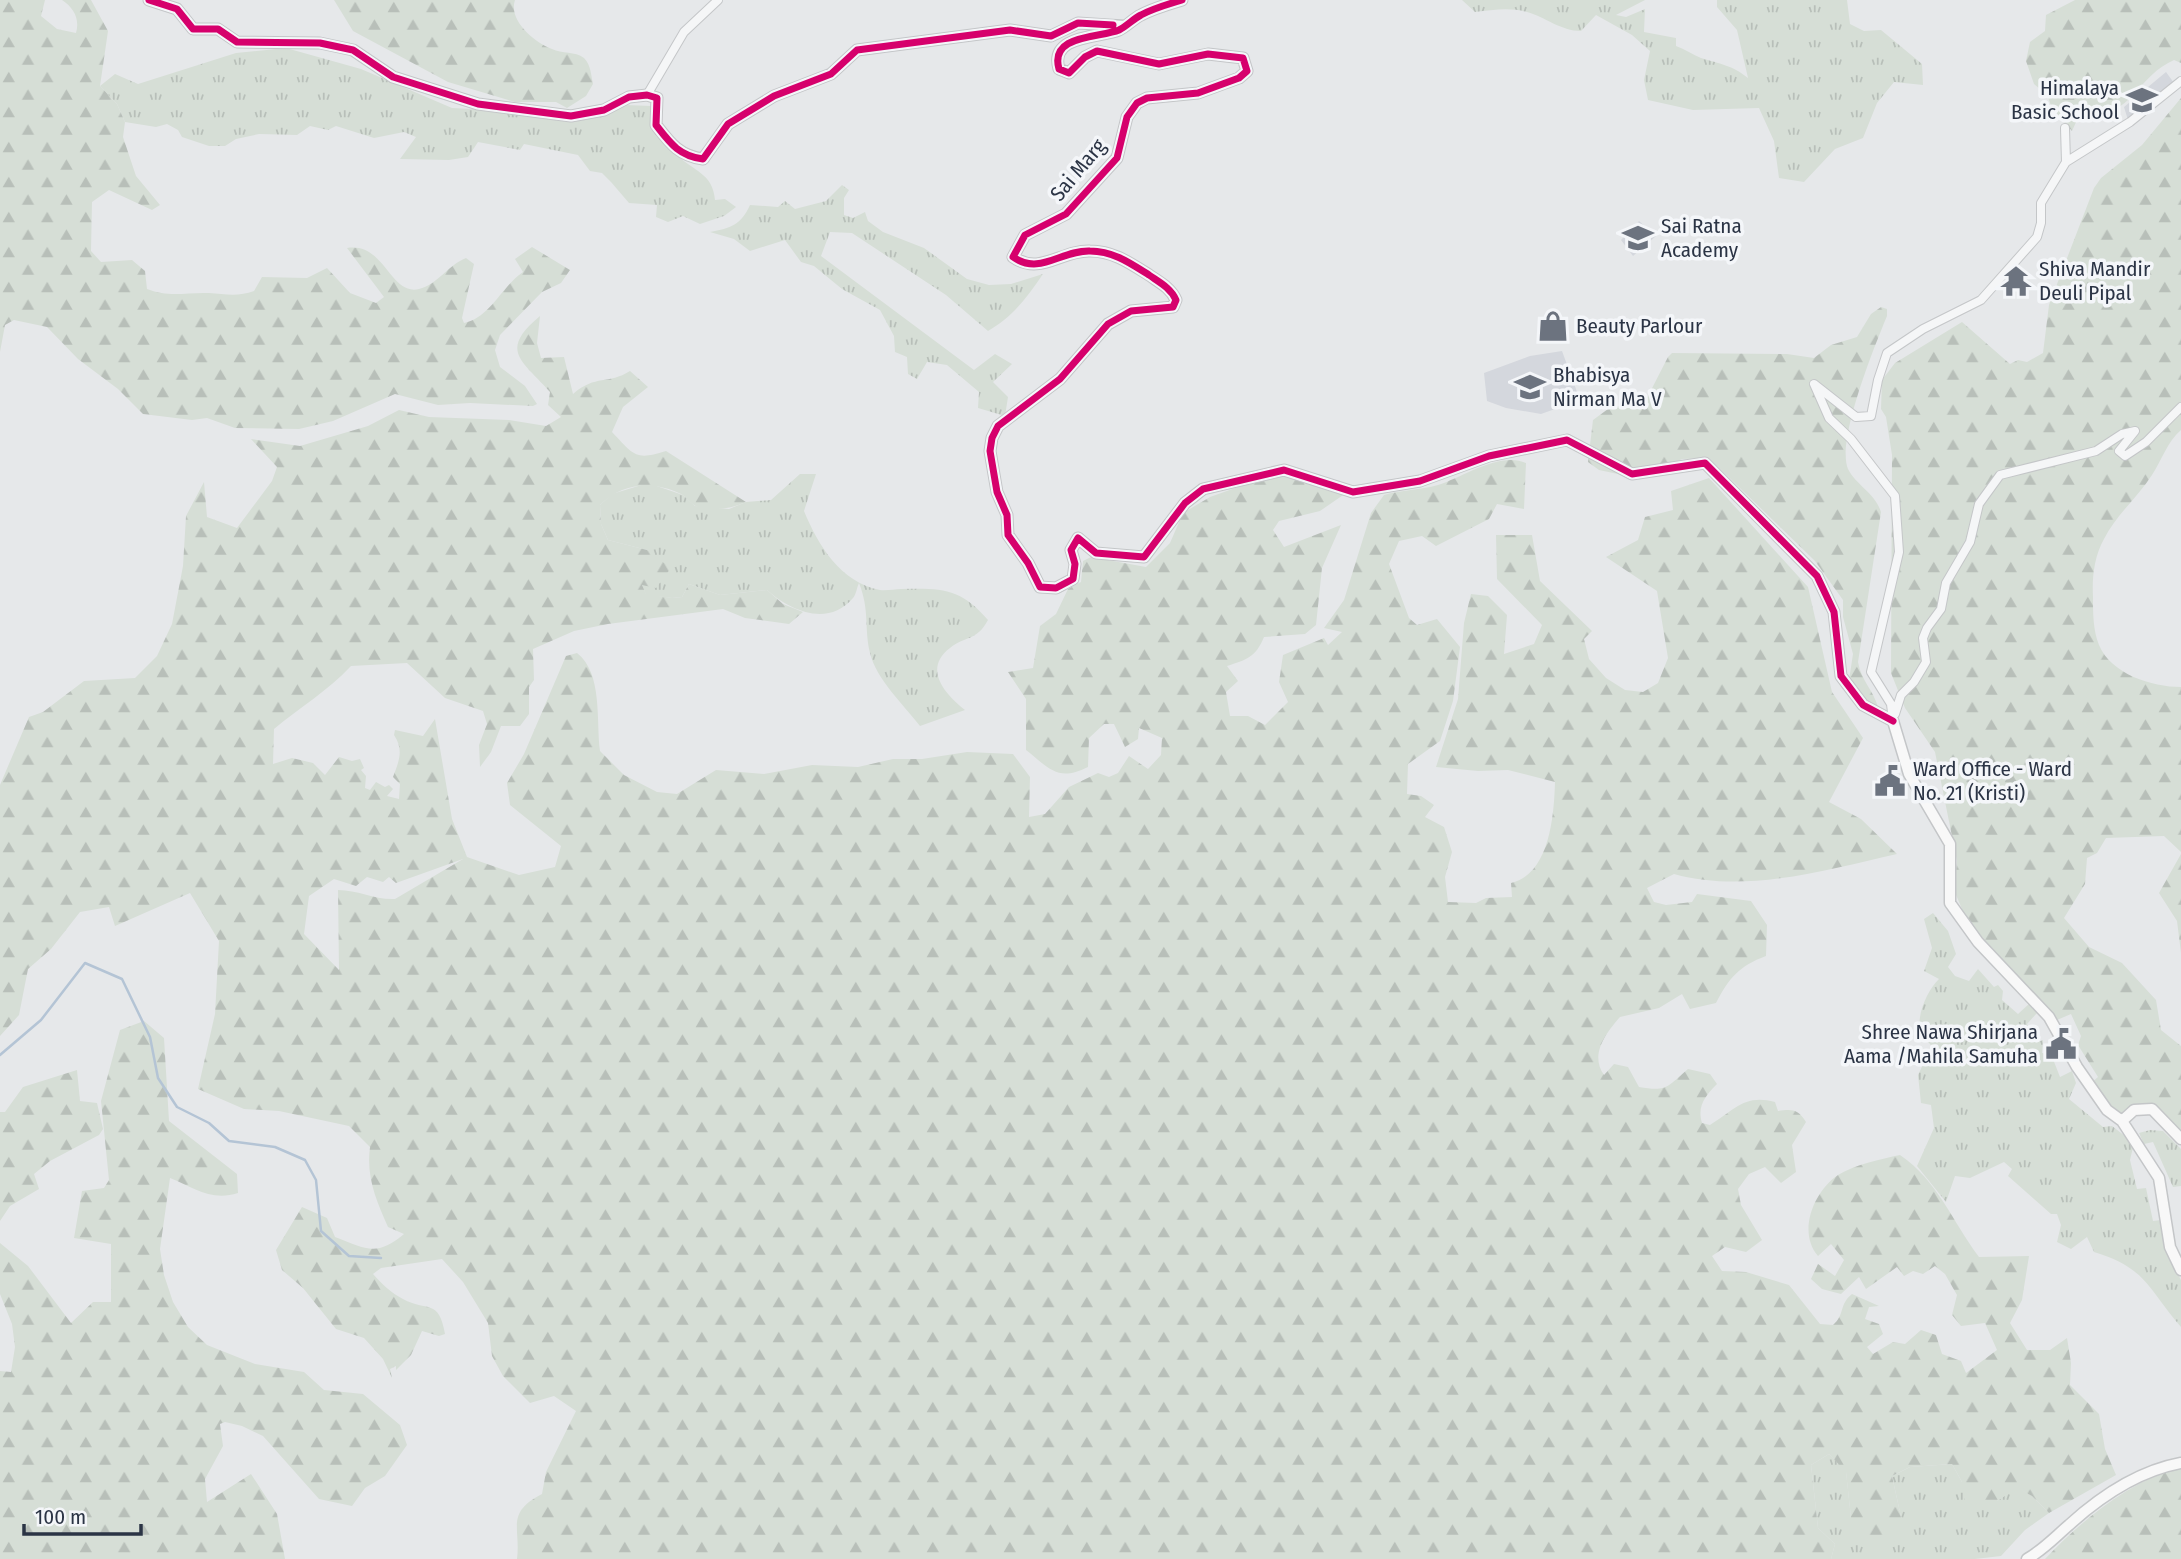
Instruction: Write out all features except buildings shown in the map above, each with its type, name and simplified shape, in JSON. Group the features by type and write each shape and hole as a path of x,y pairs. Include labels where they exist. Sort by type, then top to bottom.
{"street":[{"path":"149,0 177,9 193,29 218,29 237,42 320,43 353,50 393,77 478,104 571,116 604,110 629,97 647,95 657,98 656,125 674,149 691,158 703,159 728,124 774,96 831,74 858,50 1010,30 1051,36 1078,23 1126,26"},
{"path":"647,95 684,32 718,0"},
{"name":"Sai Marg","path":"1182,0 1150,10 1126,26 1069,43 1059,55 1059,69 1072,72 1089,54 1102,51 1159,64 1201,55 1228,54 1243,58 1247,71 1244,76 1198,93 1147,98 1137,103 1127,117 1120,153 1111,166 1066,214 1025,235 1013,257 1024,265 1034,266 1088,250 1122,257 1166,286 1176,300 1173,307 1131,311 1108,324 1060,379 998,426 992,438 995,478 1007,515 1007,535 1028,563 1040,587 1056,588 1073,579 1075,564 1071,550 1078,538 1096,553 1144,558 1185,503 1203,489 1284,470 1353,492 1420,481 1489,456 1567,440 1632,474 1705,463 1817,576 1834,612 1842,676 1863,705 1894,718"},
{"path":"2181,80 2130,122 2066,162 2041,203 2039,230 2026,253 1981,300 1923,329 1887,354 1878,380 1871,416 1856,417 1814,384 1829,418 1895,496 1899,552 1871,672 1891,704 1909,774 1950,844 1950,903 1978,942 2049,1017 2077,1068 2107,1110 2122,1121 2159,1178 2170,1247 2181,1270"},
{"path":"2065,128 2066,162"},
{"path":"1894,718 1901,695 1914,682 1926,662 1923,638 1941,609 1946,583 1970,542 1979,504 2000,475 2096,451 2122,434 2135,431 2120,448 2120,454 2125,456 2146,442 2181,407"},
{"path":"2122,1121 2134,1110 2151,1109 2181,1139"},
{"path":"2027,1559 2109,1493 2144,1473 2181,1463"}],"shaded area":[{"name":"Himalaya Basic School","path":"2166,72 2174,83 2128,120 2124,107"},
{"name":"Sai Ratna Academy","path":"1639,221 1656,236 1633,256 1621,240"},
{"name":"Bhabisya Nirman Ma V","path":"1562,351 1580,400 1541,414 1506,408 1487,401 1484,373 1530,356"}],"green space":[{"path":"0,0 45,0 41,16 57,29 76,33 75,14 62,0 91,0 108,31 100,86 117,104 125,122 123,137 136,176 160,205 152,210 109,190 92,202 91,251 101,262 132,260 145,271 147,289 171,294 242,294 254,291 262,277 307,278 327,268 350,293 376,303 384,297 347,248 360,248 370,253 393,278 409,289 425,287 466,258 474,264 462,318 464,323 481,315 523,272 515,259 532,247 570,270 561,283 542,292 500,335 495,350 500,367 525,386 537,404 438,405 395,394 333,421 299,429 235,428 207,418 192,420 143,414 118,389 78,359 47,327 14,320 5,325 0,352"},
{"path":"334,0 515,0 515,15 524,29 545,46 584,58 593,84 586,96 567,108 556,102 515,102 448,82 353,31"},
{"path":"1462,0 1645,0 1616,15 1626,17 1645,9 1644,32 1676,38 1676,46 1731,68 1748,78 1737,30 1717,7 1717,0 1847,0 1850,24 1864,31 1881,30 1922,64 1923,85 1894,82 1877,103 1863,138 1835,149 1804,182 1779,178 1774,141 1759,108 1693,110 1648,100 1644,80 1650,51 1632,35 1596,15 1581,31 1560,26 1520,10 1475,12"},
{"path":"2075,0 2181,0 2181,63 2174,60 2160,68 2122,105 2112,110 2099,112 2082,109 2072,131 2052,108 2047,95 2034,84 2026,61 2030,42 2045,31 2046,15"},
{"path":"286,48 361,69 452,108 603,115 626,105 651,106 650,124 677,155 706,178 715,200 725,199 736,207 724,216 700,224 683,216 668,222 656,217 657,205 629,203 602,173 590,171 578,155 524,144 520,150 478,142 468,157 449,160 400,159 416,137 404,132 374,138 336,126 328,130 310,126 297,135 259,134 236,139 225,146 209,146 182,137 178,130 167,124 156,127 125,122 117,104 100,86 115,74 138,84 236,53"},
{"path":"2181,98 2181,430 2104,539 2093,575 2093,615 2099,645 2113,664 2145,681 2181,687 2181,852 2164,836 2106,838 2097,853 2087,858 2085,884 2064,918 2089,947 2122,963 2156,1000 2161,1030 2181,1046 2181,1136 2154,1108 2132,1105 2121,1118 2091,1083 2098,1077 2078,1045 2081,1036 2071,1014 2057,1020 1967,921 1954,890 1957,861 1935,752 1905,708 1891,673 1892,455 1886,417 1881,409 1882,380 1895,363 1962,322 2010,364 2018,360 2027,362 2043,353 2049,305 2094,188 2101,178 2142,145"},
{"path":"842,185 849,190 844,198 844,215 853,218 865,212 868,221 883,232 924,248 967,279 989,285 1011,284 1043,274 1012,313 988,331 946,295 852,233 830,232 821,256 974,370 995,354 1012,364 993,382 1008,397 1005,416 978,408 979,392 947,365 927,362 917,379 908,374 907,357 895,352 894,336 880,310 842,289 814,266 801,262 785,240 750,251 734,239 710,232 734,225 750,205 778,207 785,201 795,209 826,201"},
{"path":"1881,307 1887,309 1887,316 1858,393 1847,437 1846,456 1851,475 1874,500 1881,512 1858,662 1878,707 1873,711 1861,707 1847,693 1853,654 1843,617 1843,600 1815,561 1709,458 1682,459 1652,474 1632,477 1599,470 1588,462 1593,420 1608,409 1647,398 1672,353 1787,354 1814,358 1831,345 1857,337 1871,314"},
{"path":"540,316 537,343 541,358 564,357 573,394 589,384 615,378 630,371 648,387 623,407 612,432 631,451 648,455 666,451 746,502 723,509 704,508 670,490 638,486 618,492 600,505 601,524 608,540 647,550 671,568 656,588 642,585 646,594 682,597 689,584 720,595 767,590 783,604 803,612 789,624 745,618 723,609 608,624 574,631 533,649 534,680 529,687 529,714 520,726 501,726 491,752 480,767 479,745 487,724 483,711 445,698 407,663 351,666 274,729 273,764 292,758 313,763 325,775 339,757 352,761 360,759 364,768 361,770 366,776 365,788 370,790 376,782 385,787 389,785 393,789 387,796 399,799 400,784 393,777 400,756 395,730 423,736 435,719 452,819 467,857 519,875 555,867 561,846 510,805 507,783 524,754 566,656 577,653 591,673 597,698 600,751 624,775 657,792 677,794 716,770 764,774 812,765 858,767 893,759 922,759 967,752 1013,754 1030,777 1029,817 1045,814 1069,787 1098,773 1109,777 1118,773 1129,756 1148,769 1161,755 1162,738 1139,728 1138,739 1125,747 1114,724 1104,724 1089,738 1088,767 1078,771 1055,771 1026,750 1026,699 1008,672 1033,668 1040,626 1056,614 1068,589 1081,582 1083,561 1091,557 1146,567 1170,543 1183,513 1210,497 1238,487 1296,473 1349,491 1320,511 1279,521 1273,530 1284,547 1341,525 1322,568 1316,625 1305,634 1264,637 1250,657 1227,666 1238,681 1226,692 1230,716 1248,716 1265,725 1288,702 1279,682 1283,655 1324,638 1328,645 1342,632 1324,628 1344,600 1371,513 1384,495 1438,485 1482,466 1516,460 1526,463 1524,509 1497,504 1489,519 1436,546 1422,536 1399,541 1389,564 1409,618 1417,625 1437,619 1460,647 1453,701 1440,741 1408,764 1407,794 1421,796 1434,805 1425,817 1444,827 1452,852 1445,877 1448,902 1476,903 1486,898 1512,897 1511,883 1524,877 1542,856 1551,826 1555,782 1508,770 1478,771 1436,767 1458,699 1464,623 1471,594 1488,596 1507,615 1504,654 1534,644 1542,625 1497,579 1496,535 1532,535 1540,581 1592,631 1584,639 1589,659 1606,678 1625,690 1643,692 1658,683 1668,658 1657,591 1606,557 1638,540 1645,517 1673,510 1671,491 1709,478 1808,587 1832,692 1863,738 1829,802 1861,819 1897,854 1814,873 1757,881 1701,880 1674,874 1647,888 1654,902 1666,905 1692,902 1697,894 1751,901 1767,925 1766,956 1736,974 1716,1003 1690,1009 1682,994 1659,1008 1620,1017 1610,1029 1599,1051 1600,1067 1604,1075 1614,1064 1628,1067 1639,1087 1656,1089 1666,1087 1688,1069 1710,1074 1717,1084 1706,1097 1701,1111 1702,1123 1710,1125 1740,1105 1755,1100 1775,1102 1778,1111 1791,1110 1800,1115 1806,1122 1792,1145 1796,1172 1781,1183 1765,1167 1749,1174 1738,1189 1741,1205 1762,1240 1746,1252 1725,1247 1712,1256 1722,1271 1746,1272 1789,1285 1820,1324 1833,1325 1852,1294 1879,1306 1869,1307 1865,1319 1879,1324 1883,1334 1867,1347 1873,1354 1893,1342 1905,1344 1921,1330 1936,1335 1942,1354 1961,1361 1966,1373 1997,1350 1985,1323 1961,1326 1952,1315 1957,1295 1945,1274 1935,1266 1923,1274 1913,1271 1904,1276 1897,1267 1866,1289 1859,1277 1841,1294 1822,1289 1811,1279 1818,1264 1835,1276 1844,1260 1831,1244 1818,1256 1812,1246 1809,1224 1811,1212 1822,1191 1844,1171 1900,1155 1935,1189 1979,1257 2029,1256 2022,1300 2010,1323 2027,1350 2050,1350 2067,1338 2071,1363 2070,1385 2099,1414 2105,1449 2116,1475 2049,1513 2032,1496 2017,1488 1997,1501 1966,1507 1962,1482 1952,1464 1910,1467 1892,1476 1901,1517 1895,1542 1869,1539 1851,1518 1846,1472 1829,1454 1811,1465 1818,1528 1835,1544 1831,1559 517,1559 519,1515 530,1501 542,1494 546,1472 576,1411 554,1396 530,1403 503,1376 492,1356 488,1323 463,1282 442,1259 381,1268 373,1274 399,1297 435,1311 445,1334 439,1336 422,1331 411,1355 396,1370 396,1366 390,1369 392,1378 383,1359 364,1338 336,1329 303,1288 282,1270 276,1250 302,1207 327,1218 335,1237 363,1247 371,1249 386,1246 404,1234 388,1227 371,1178 370,1147 349,1126 279,1111 244,1109 198,1089 215,1014 219,941 190,893 115,926 109,907 80,912 51,949 28,969 19,1015 0,1036 0,785 29,717 43,712 84,681 135,678 157,656 172,624 183,566 186,516 204,482 207,517 237,528 272,481 277,467 251,439 300,446 368,426 399,410 429,417 509,420 546,426 561,417 548,405 550,392 519,355 517,347 527,328","holes":["463,859 395,899 338,890 339,970 304,934 309,896 334,879 356,886 367,877 383,882 389,877 396,883"]},
{"path":"800,474 816,474 804,511 824,549 853,579 880,590 928,589 950,592 969,602 988,620 975,635 950,648 938,664 940,681 951,697 965,710 920,726 899,701 873,663 868,644 865,602 859,583 854,597 843,607 821,614 797,609 767,590 720,595 689,584 682,597 646,595 642,585 647,550 608,540 601,524 600,505 612,494 648,483 683,495 695,506 729,509 746,502 771,500"},
{"path":"2181,854 2181,953 2177,921 2159,893"},
{"path":"1933,913 1948,931 1956,954 1948,967 1955,976 1969,981 1978,969 1994,987 1998,985 2003,991 2002,1000 2018,1014 2030,1003 2037,1013 2027,1024 2038,1042 2043,1040 2042,1053 2051,1054 2060,1077 2072,1071 2076,1083 2069,1099 2103,1127 2112,1126 2134,1143 2130,1160 2137,1189 2146,1188 2153,1221 2161,1220 2168,1256 2181,1280 2181,1327 2145,1281 2125,1265 2094,1252 2087,1237 2071,1249 2057,1242 2061,1225 2057,1214 2051,1214 2008,1176 2012,1169 2004,1162 1970,1178 1955,1176 1946,1202 1917,1166 1934,1128 1931,1105 1921,1103 1918,1075 1932,1046 1921,1032 1921,1011 1927,996 1939,979 1924,971 1932,948 1924,919"},
{"path":"144,1021 164,1038 169,1121 237,1174 238,1193 219,1196 202,1192 170,1178 160,1249 164,1275 173,1302 188,1327 207,1345 255,1364 304,1372 324,1390 363,1394 400,1425 407,1445 385,1476 365,1488 352,1506 319,1499 263,1436 242,1426 225,1422 220,1424 223,1446 205,1479 207,1502 251,1474 277,1514 285,1559 0,1559 0,1371 11,1372 15,1347 12,1324 0,1294 0,1243 28,1266 71,1323 93,1302 111,1302 111,1244 74,1238 82,1191 104,1188 109,1180 101,1101 120,1030"},
{"path":"77,1070 80,1101 97,1103 103,1129 99,1135 50,1161 34,1174 39,1189 10,1206 0,1221 0,1112 5,1112 23,1087"},
{"path":"2163,1131 2181,1149 2181,1186 2173,1187 2153,1142 2144,1144 2139,1133"},
{"path":"1829,1454 1846,1471 1851,1518 1901,1517 1892,1476 1910,1467 1952,1464 1962,1482 1997,1501 2017,1487 2032,1496 2049,1513 2025,1530 2001,1556 1975,1559 1831,1559 1835,1544 1818,1528 1811,1465"},
{"path":"2181,1465 2181,1559 2045,1559 2075,1529 2124,1492"}],"waterway":[{"path":"0,1055 41,1020 85,963 122,979 150,1037 158,1078 177,1107 209,1123 229,1141 275,1147 305,1160 316,1180 321,1231 349,1256 381,1258"}],"cycle path":[{"path":"149,0 177,9 193,29 218,29 237,42 320,43 353,50 393,77 478,104 571,116 604,110 629,97 647,95 657,98 656,125 666,137 681,152 703,159 728,124 774,96 831,74 857,50 1010,30 1051,36 1078,23 1113,25"},
{"path":"1182,0 1146,13 1119,30 1069,43 1061,49 1058,58 1059,69 1069,73 1085,57 1097,51 1159,64 1208,54 1243,58 1247,71 1239,78 1198,93 1147,98 1137,103 1127,117 1117,158 1066,214 1025,235 1013,257 1032,264 1079,252 1114,255 1157,280 1176,300 1173,307 1131,311 1108,324 1060,379 998,426 992,438 990,451 997,492 1007,515 1008,535 1028,563 1040,587 1056,588 1073,579 1075,564 1071,550 1078,538 1096,553 1144,557 1185,503 1203,489 1284,470 1353,492 1420,481 1489,456 1567,440 1632,474 1705,463 1817,576 1834,612 1841,676 1863,705 1893,721"}],"place":[{"name":"Himalaya Basic School","path":"2142,100"},
{"name":"Sai Ratna Academy","path":"1638,238"},
{"name":"Shiva Mandir Deuli Pipal","path":"2016,281"},
{"name":"Beauty Parlour","path":"1553,326"},
{"name":"Bhabisya Nirman Ma V","path":"1530,387"},
{"name":"Ward Office - Ward No. 21 (Kristi)","path":"1890,781"},
{"name":"Shree Nawa Shirjana Aama /Mahila Samuha","path":"2061,1044"}]}
